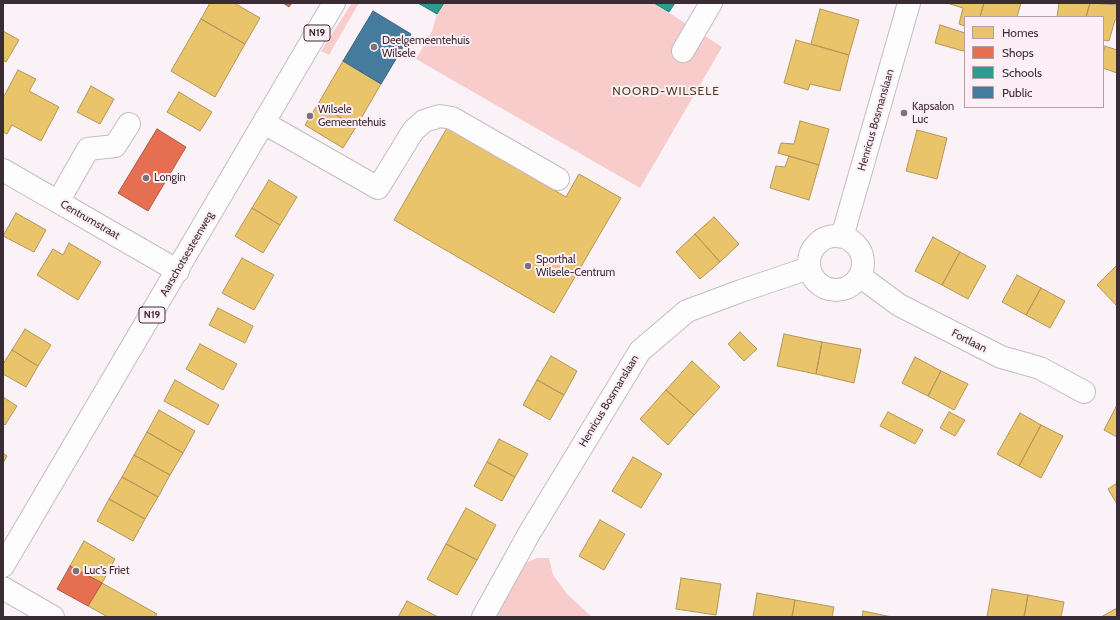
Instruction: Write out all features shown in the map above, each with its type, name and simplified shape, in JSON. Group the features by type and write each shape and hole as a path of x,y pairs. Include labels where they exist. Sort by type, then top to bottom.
{"street":[{"name":"Aarschotsesteenweg","path":"3,566 178,271 334,3"},
{"path":"683,51 711,3"},
{"name":"Henricus Bosmanslaan","path":"842,237 909,3"},
{"path":"264,123 378,188 413,130 424,121 440,116 452,118 558,179"},
{"path":"58,202 88,149 115,146 129,124"},
{"name":"Centrumstraat","path":"3,170 178,271"},
{"path":"842,237 851,241 857,247 861,255 863,264 861,277 850,286 842,290 833,290 817,283 808,268 809,259 812,250 817,243 825,238 842,237"},
{"name":"Henricus Bosmanslaan","path":"483,617 530,532 640,350 687,311 740,290 808,268"},
{"name":"Fortlaan","path":"861,277 899,305 1001,357 1040,368 1084,392"},
{"path":"3,588 53,617"}],"shaded area":[{"path":"352,3 359,3 329,55 321,51"},
{"path":"444,3 654,3 722,47 640,188 416,59 432,31 437,14"},
{"path":"537,558 549,558 553,575 567,594 592,617 494,617 522,568 526,563"}],"building: Homes":[{"path":"210,3 234,3 260,18 245,44 201,19"},
{"path":"947,3 984,3 980,16 964,16 964,26 959,24 963,8"},
{"path":"984,3 1021,3 1017,16 980,16"},
{"path":"1059,3 1090,3 1086,16 1057,16"},
{"path":"1090,3 1117,5 1117,19 1115,20 1109,41 1104,40 1104,16 1086,16"},
{"path":"820,9 859,20 849,55 811,44"},
{"path":"201,19 245,44 215,97 171,71"},
{"path":"940,25 964,33 963,51 935,43"},
{"path":"3,31 19,40 6,62 3,60"},
{"path":"796,40 849,55 840,91 810,84 808,90 784,83"},
{"path":"1105,46 1117,50 1117,73 1104,68"},
{"path":"343,61 381,84 356,127 318,104"},
{"path":"18,70 36,79 29,91 59,107 41,141 12,125 7,134 3,132 3,98"},
{"path":"91,86 114,99 100,124 77,112"},
{"path":"179,92 212,112 200,131 167,112"},
{"path":"318,104 356,127 343,148 305,125"},
{"path":"800,121 829,129 819,165 778,153 781,143 794,144"},
{"name":"Sporthal Wilsele-Centrum","path":"447,128 566,197 579,174 621,198 554,313 394,220"},
{"path":"917,130 947,138 937,179 906,171"},
{"path":"789,156 819,165 809,200 770,188 776,166 785,167"},
{"path":"269,180 297,197 280,225 252,208"},
{"path":"252,208 280,225 263,253 235,236"},
{"path":"16,213 46,230 34,252 3,236"},
{"path":"714,217 739,244 720,262 695,234"},
{"path":"695,234 720,262 700,279 676,252"},
{"path":"933,237 960,252 942,285 915,271"},
{"path":"69,243 101,262 78,300 37,275 53,249 63,255"},
{"path":"960,252 986,266 968,299 942,285"},
{"path":"242,258 274,275 254,310 222,293"},
{"path":"1117,265 1117,306 1097,285"},
{"path":"1017,275 1041,288 1026,315 1002,302"},
{"path":"1041,288 1065,301 1050,328 1026,315"},
{"path":"218,308 253,326 245,343 209,325"},
{"path":"25,329 51,345 38,366 12,350"},
{"path":"740,332 757,349 744,361 728,344"},
{"path":"784,334 822,342 816,374 777,366"},
{"path":"822,342 861,349 854,383 816,374"},
{"path":"200,344 237,364 223,390 186,369"},
{"path":"12,350 38,366 26,387 3,374 3,364"},
{"path":"551,356 577,371 564,395 537,380"},
{"path":"915,357 941,371 928,396 902,383"},
{"path":"692,361 720,387 694,415 666,390"},
{"path":"941,371 968,384 954,410 928,396"},
{"path":"175,380 219,405 208,425 164,401"},
{"path":"537,380 564,395 550,420 523,405"},
{"path":"666,390 694,415 668,445 640,419"},
{"path":"3,397 17,406 5,425 3,423"},
{"path":"1117,405 1117,437 1104,430"},
{"path":"159,410 195,431 183,453 147,432"},
{"path":"888,412 923,430 915,444 880,426"},
{"path":"949,412 965,420 955,436 940,428"},
{"path":"1020,413 1041,425 1019,466 997,454"},
{"path":"1041,425 1063,436 1041,478 1019,466"},
{"path":"147,432 183,453 170,475 134,455"},
{"path":"499,439 528,454 515,477 487,462"},
{"path":"3,453 7,456 3,463"},
{"path":"134,455 170,475 158,497 122,477"},
{"path":"633,457 662,474 641,508 612,491"},
{"path":"487,462 515,477 502,501 474,486"},
{"path":"122,477 158,497 145,519 109,499"},
{"path":"1117,483 1117,504 1108,489"},
{"path":"109,499 145,519 133,541 97,521"},
{"path":"466,508 496,525 477,560 446,544"},
{"path":"600,520 625,534 604,570 579,556"},
{"path":"84,541 115,559 102,583 70,566"},
{"path":"446,544 477,560 457,595 427,579"},
{"path":"681,578 721,584 716,615 676,609"},
{"path":"102,583 157,614 155,617 108,617 88,606"},
{"path":"992,589 1028,595 1024,617 987,617"},
{"path":"757,593 795,600 792,617 753,617"},
{"path":"1028,595 1064,602 1061,617 1024,617"},
{"path":"795,600 834,607 832,617 792,617"},
{"path":"407,601 438,617 398,617"},
{"path":"1117,608 1117,617 1101,617"},
{"path":"863,611 892,617 862,617"}],"building: Shops":[{"path":"283,3 292,3 289,7"},
{"path":"157,129 186,147 148,211 118,193"},
{"path":"70,566 102,583 88,606 57,589"}],"building: Schools":[{"path":"418,3 444,3 437,14"},
{"path":"654,3 675,3 669,12"}],"building: Public":[{"path":"373,11 411,34 381,84 343,61"}],"place":[{"name":"Deelgemeentehuis Wilsele","path":"374,47"},
{"name":"Kapsalon Luc","path":"904,113"},
{"name":"Wilsele Gemeentehuis","path":"310,116"},
{"name":"Longin","path":"146,178"},
{"name":"Sporthal Wilsele-Centrum","path":"528,266"},
{"name":"Luc's Friet","path":"76,571"}],"district":[{"name":"NOORD-WILSELE","path":"666,91"}]}
